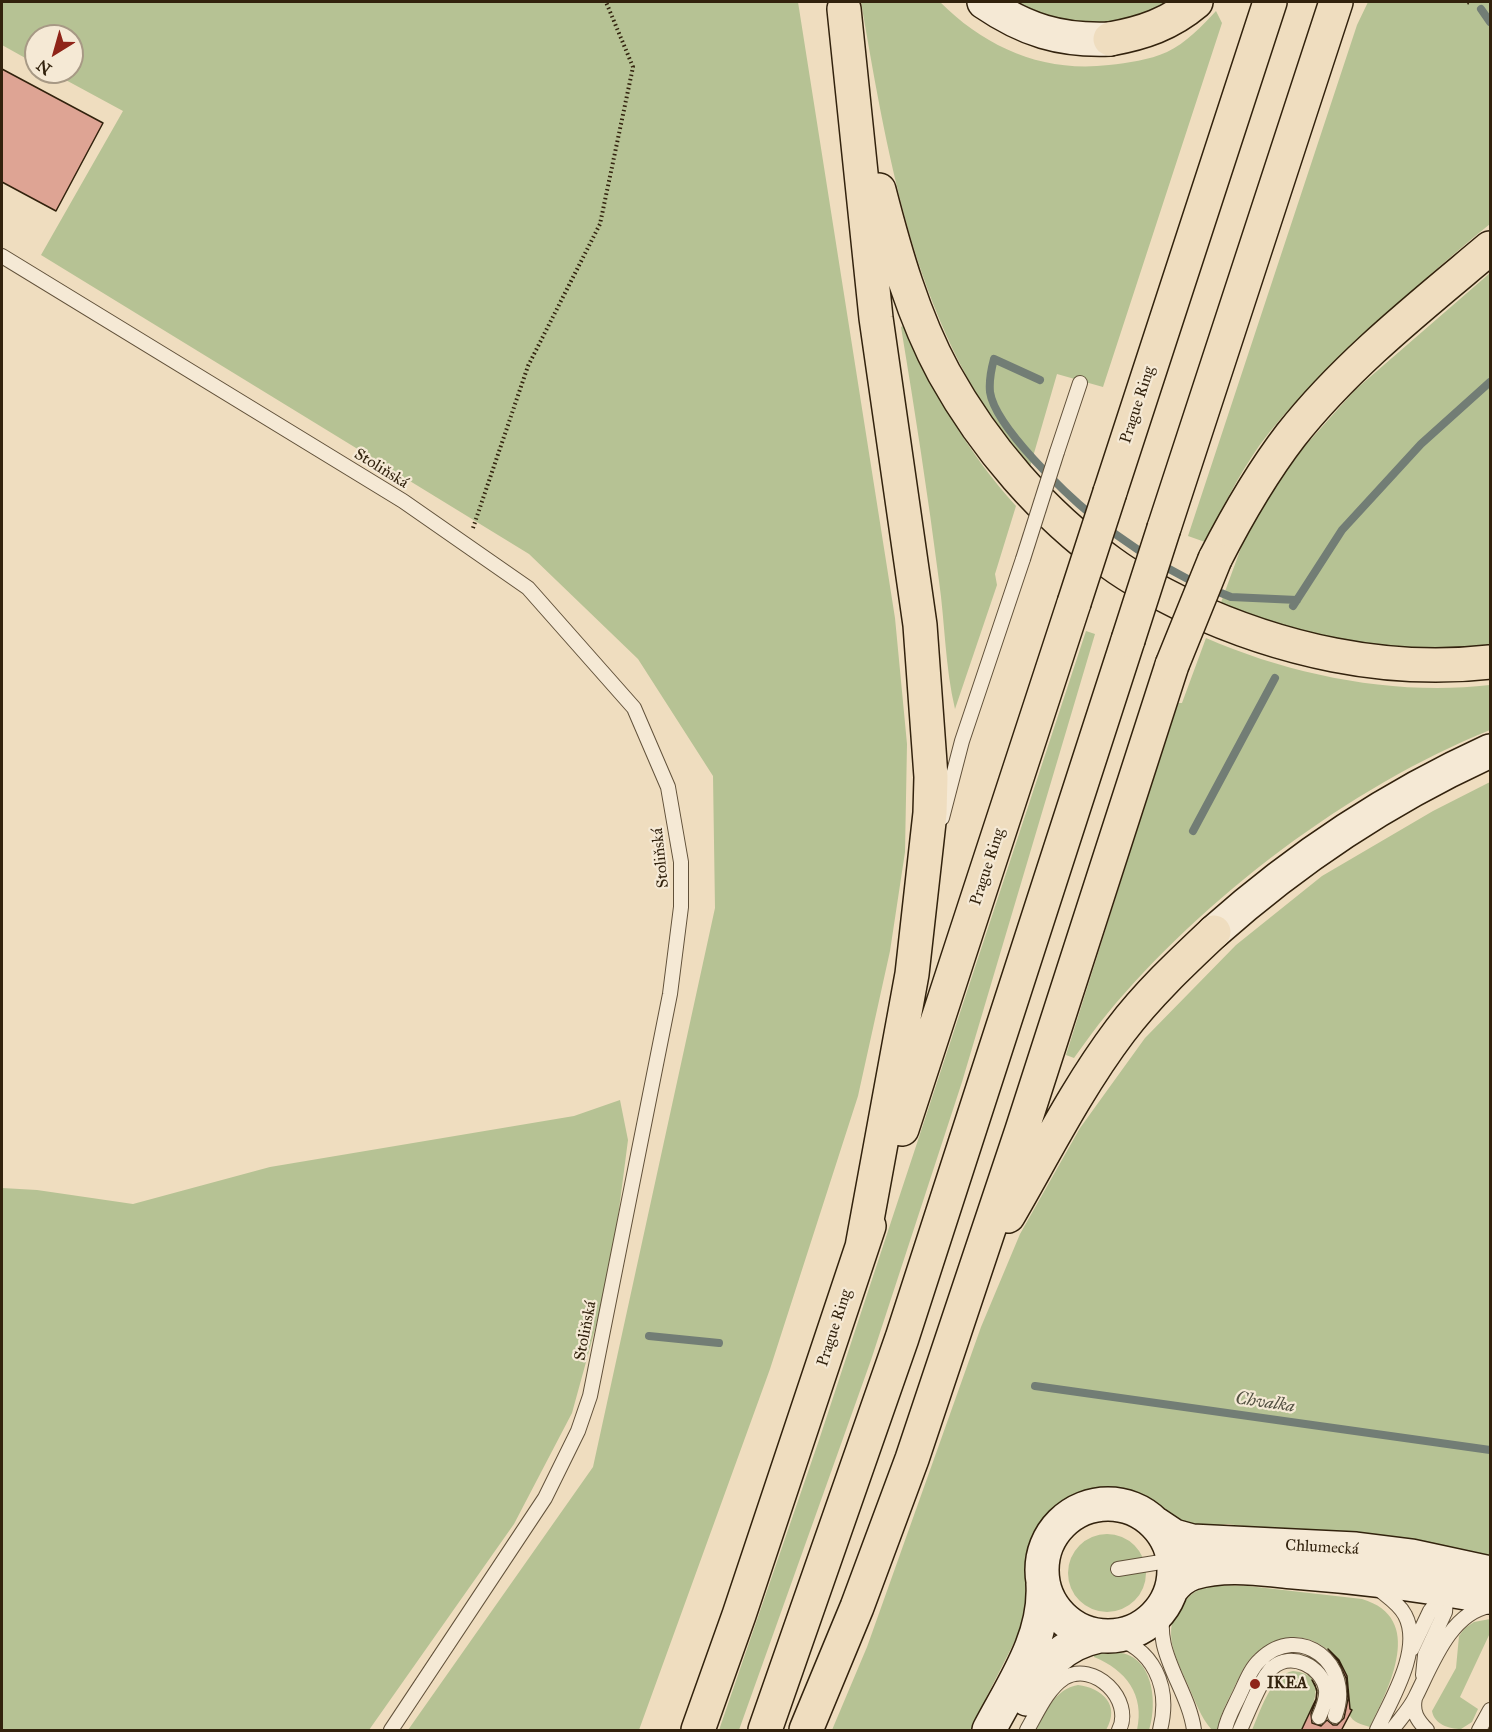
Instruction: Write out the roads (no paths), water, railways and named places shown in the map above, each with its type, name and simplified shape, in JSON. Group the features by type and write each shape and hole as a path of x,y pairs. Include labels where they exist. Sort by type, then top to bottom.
{"highway":[{"path":"1110,39 1155,29 1196,2"},
{"name":"Prague Ring","path":"698,1731 862,1246 1270,2"},
{"path":"765,1731 916,1296 1336,2"},
{"path":"844,5 877,183 894,247 916,313 930,345 963,406 1002,460 1043,504 1074,534 1112,564 1146,586 1222,623 1250,633 1316,651 1362,660 1419,664 1491,662"},
{"path":"844,5 876,318 920,625 931,777 930,813 921,902 906,1013 862,1246"},
{"path":"806,1731 857,1607 904,1480 974,1274 1172,665 1215,559 1253,489 1292,434 1315,408 1396,328 1491,248"},
{"path":"974,1274 1080,1091 1119,1032 1165,979 1214,932"}],"main road":[{"path":"984,2 1002,14 1044,33 1085,40 1110,39"},
{"path":"1214,932 1275,880 1350,827 1439,776 1491,751"},
{"path":"989,1731 1039,1630 1044,1602 1042,1561 1047,1544 1058,1526 1078,1511 1096,1505 1117,1505 1138,1512 1156,1524 1168,1542 1170,1584 1155,1617 1139,1629 1127,1634 1104,1636 1074,1643 1052,1660 1029,1695 1011,1731"},
{"name":"Chlumecká","path":"1156,1524 1174,1536 1192,1541 1356,1549 1412,1556 1490,1581"},
{"name":"Chlumecká","path":"1170,1584 1191,1574 1222,1568 1250,1568 1364,1578 1448,1589 1490,1581"},
{"path":"1043,1584 1050,1602 1063,1618 1079,1630 1104,1636"}],"lane":[{"name":"Stoliňská","path":"2,255 403,501 528,588 634,708 668,787 681,862 681,907 670,994 590,1396 578,1431 544,1498 391,1731"},
{"path":"921,902 962,741 1080,383"},
{"path":"1412,1556 1433,1567 1448,1589 1445,1612 1425,1655 1414,1706 1415,1716 1427,1731"},
{"path":"1119,1569 1170,1584 1160,1627 1163,1648 1186,1700 1195,1730"},
{"path":"1364,1578 1394,1602 1404,1614 1410,1640 1407,1662"},
{"path":"1377,1731 1430,1611 1448,1589"},
{"path":"1399,1727 1446,1640 1458,1623 1470,1613 1491,1606"},
{"path":"1104,1636 1135,1646 1155,1670 1163,1701 1160,1731"},
{"path":"1225,1731 1228,1719 1254,1665 1268,1653 1291,1646 1314,1651 1333,1668 1338,1679 1340,1697 1335,1716"},
{"path":"1240,1731 1266,1676 1273,1667 1281,1662 1296,1661 1308,1664 1322,1677 1326,1697 1319,1717"},
{"path":"1027,1731 1053,1688 1070,1676 1084,1674 1103,1682 1118,1699 1123,1716 1119,1731"},
{"path":"1396,1689 1395,1707 1399,1727"},
{"path":"1479,1731 1487,1719"}],"waterway":[{"path":"1481,9 1490,22"},
{"path":"1040,380 994,359 990,376 990,392 995,407 1018,441 1034,459 1094,517"},
{"path":"1293,606 1342,530 1421,444 1490,382"},
{"path":"1108,529 1147,556"},
{"path":"1160,564 1197,584"},
{"path":"1211,589 1231,597 1297,600"},
{"path":"1193,831 1275,678"},
{"name":"Chvalka","path":"649,1336 719,1343"},
{"name":"Chvalka","path":"1035,1386 1490,1450"}],"place":[{"name":"IKEA","path":"1255,1684"}]}
